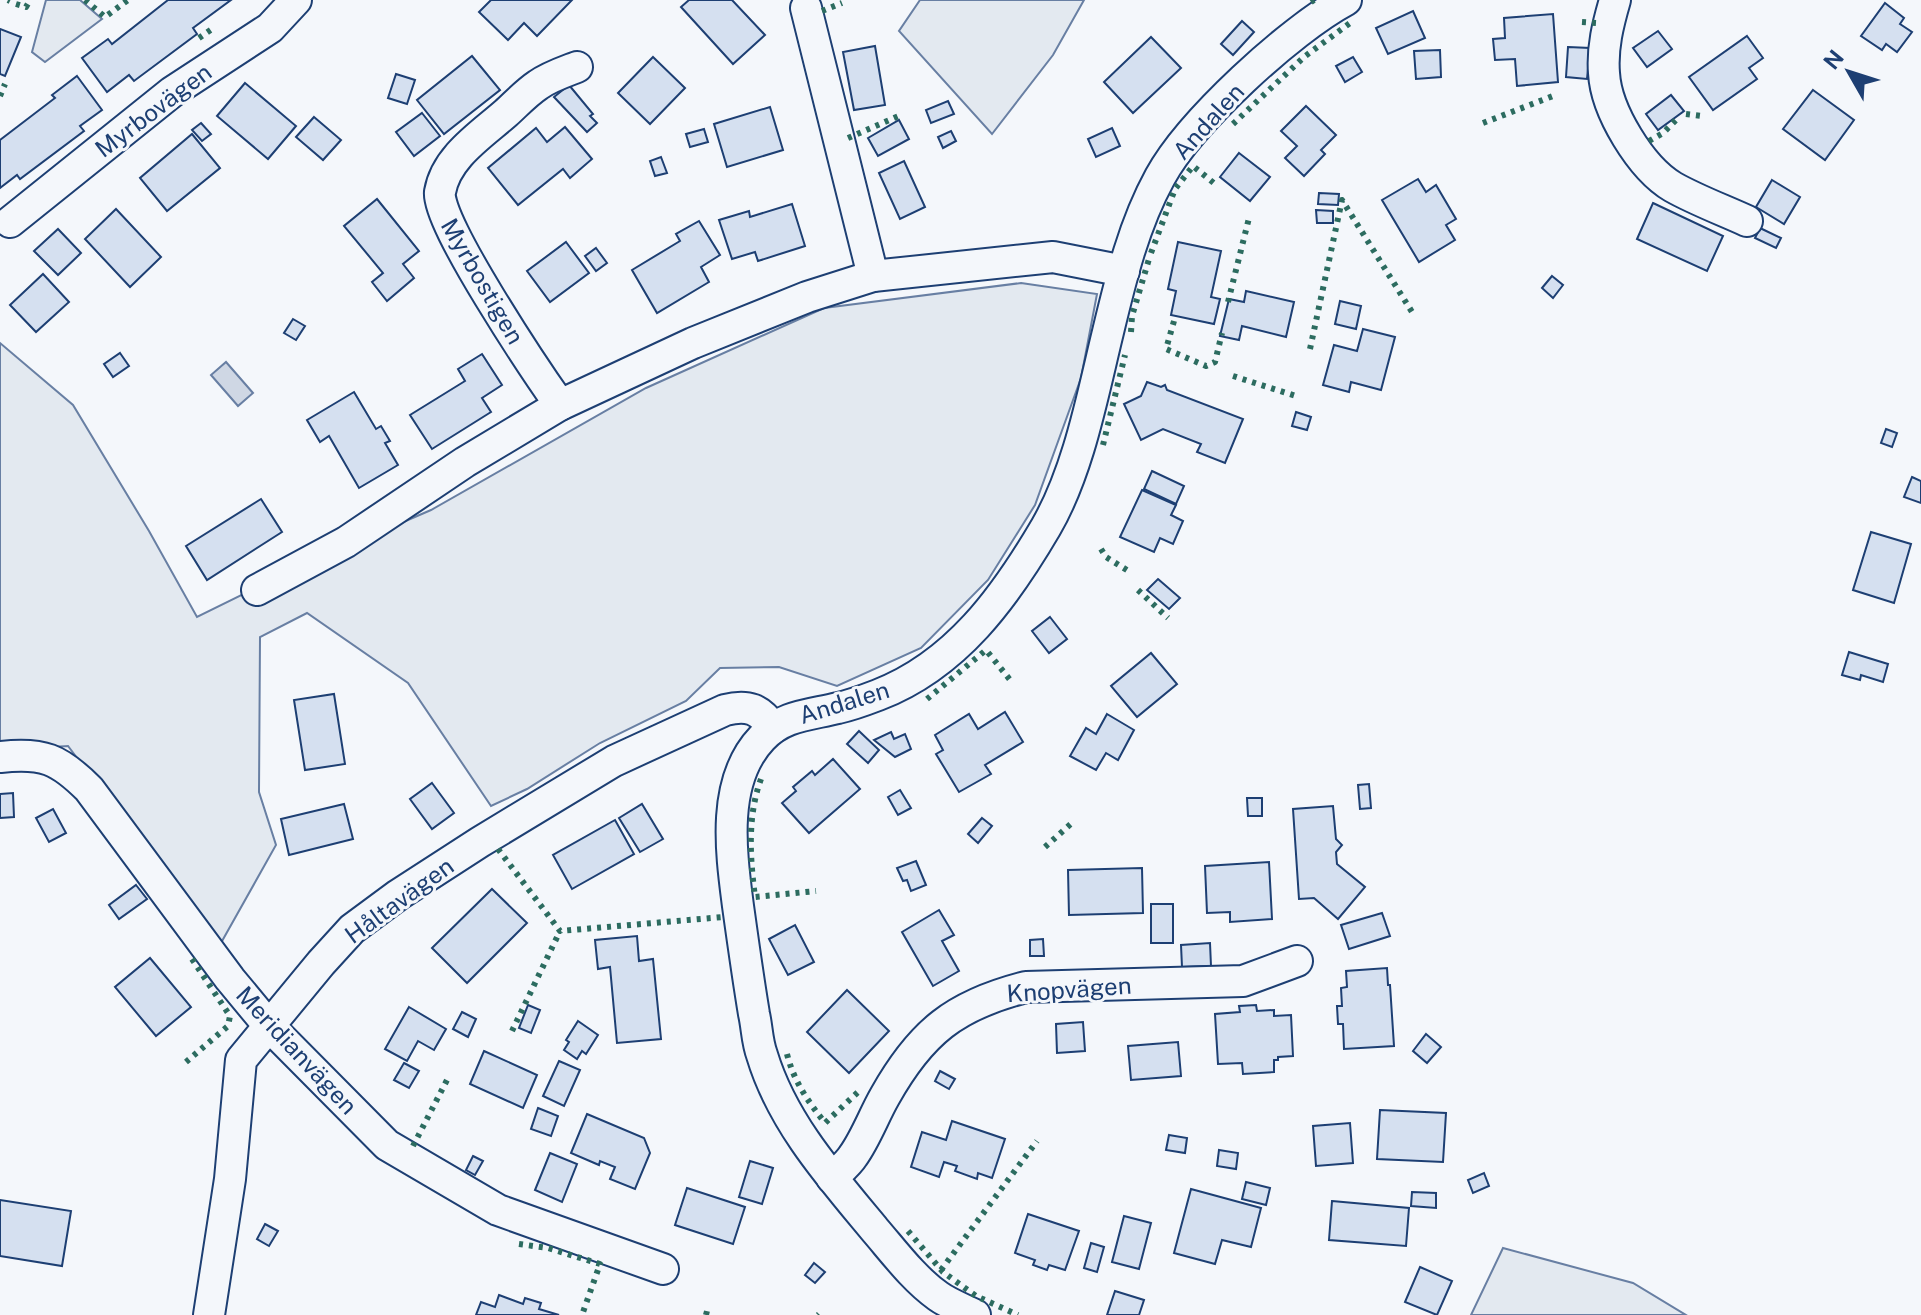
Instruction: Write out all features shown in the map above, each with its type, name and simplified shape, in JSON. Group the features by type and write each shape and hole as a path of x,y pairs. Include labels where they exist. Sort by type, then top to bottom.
{"street":[{"name":"Myrbovägen","path":"10,222 172,92 270,28 296,0"},
{"name":"Andalen","path":"975,1315 934,1306 832,1178 786,1111 761,1054 732,859 734,797 743,765 760,739 773,728 793,717 839,708 882,694 936,665 971,633 1006,588 1048,524 1074,462 1137,226 1160,176 1187,139 1238,86 1298,31 1346,0"},
{"path":"1615,0 1605,38 1604,75 1614,110 1629,139 1655,174 1674,187 1747,221"},
{"path":"806,8 873,276"},
{"name":"Myrbostigen","path":"560,405 513,335 460,245 442,210 440,194 447,172 461,152 539,84 577,67"},
{"path":"257,590 346,542 465,462 560,405 693,343 807,297 873,276 1053,257 1124,271"},
{"name":"Håltavägen","path":"209,1315 230,1179 241,1060 352,929 480,842 614,761 740,706 764,715 773,728"},
{"name":"Meridianvägen","path":"0,757 37,755 56,760 72,771 89,789 230,979 269,1026 387,1145 498,1210 663,1269"},
{"name":"Knopvägen","path":"832,1178 853,1157 885,1094 918,1044 952,1015 995,995 1026,987 1243,981 1297,961"}],"shaded area":[{"path":"46,0 80,0 102,19 45,62 32,52"},
{"path":"920,0 1084,0 1053,55 992,134 899,31"},
{"path":"1021,283 1097,294 1081,378 1035,505 988,580 921,648 837,686 779,667 720,668 686,701 600,743 527,789 491,806 408,683 307,613 260,637 259,792 276,845 217,950 176,889 68,746 0,750 0,343 73,405 197,617 290,571 431,510 646,388 824,308"},
{"path":"226,362 253,393 238,406 211,375"},
{"path":"1503,1248 1633,1283 1686,1315 1471,1315"}],"building":[{"path":"168,0 231,0 193,28 197,34 134,81 129,75 107,92 82,58 108,39 112,44"},
{"path":"491,0 572,0 537,36 524,23 508,40 479,12"},
{"path":"689,0 732,0 765,35 733,64 681,7"},
{"path":"1885,3 1904,18 1900,24 1912,32 1897,52 1886,44 1882,50 1861,36"},
{"path":"1413,11 1425,38 1388,54 1376,28"},
{"path":"1553,14 1558,82 1517,86 1515,59 1495,60 1493,39 1505,38 1504,18"},
{"path":"1242,21 1254,32 1233,55 1221,44"},
{"path":"0,29 21,37 5,76 0,74"},
{"path":"1658,31 1672,49 1647,67 1633,48"},
{"path":"1747,36 1763,58 1749,68 1757,79 1713,110 1689,77"},
{"path":"1151,37 1181,68 1133,113 1104,82"},
{"path":"875,46 885,105 854,110 843,52"},
{"path":"1568,47 1590,48 1587,79 1566,77"},
{"path":"1440,50 1441,77 1416,79 1414,51"},
{"path":"472,56 500,90 444,134 417,100"},
{"path":"653,57 685,88 650,124 618,93"},
{"path":"1353,57 1362,72 1345,82 1336,66"},
{"path":"396,74 415,80 407,104 388,98"},
{"path":"77,76 102,110 80,126 84,131 20,179 17,175 0,188 0,140 55,98 52,95"},
{"path":"245,83 296,126 268,159 217,116"},
{"path":"569,85 597,123 587,132 554,97"},
{"path":"1813,90 1854,120 1825,160 1783,129"},
{"path":"1671,95 1684,111 1658,130 1646,114"},
{"path":"948,101 954,114 931,123 926,110"},
{"path":"1306,106 1336,135 1321,150 1325,154 1304,176 1285,158 1297,146 1281,131"},
{"path":"770,107 783,150 727,167 714,124"},
{"path":"422,113 440,136 414,156 396,132"},
{"path":"314,117 341,140 323,160 296,137"},
{"path":"899,120 909,139 878,156 868,138"},
{"path":"201,123 211,134 202,141 192,130"},
{"path":"565,127 592,159 570,178 563,169 518,205 488,168 536,128 547,142"},
{"path":"1112,128 1120,146 1096,157 1088,139"},
{"path":"704,129 708,142 690,147 686,134"},
{"path":"951,131 956,141 943,148 938,137"},
{"path":"192,134 220,168 167,211 140,178"},
{"path":"1239,153 1270,177 1250,201 1220,177"},
{"path":"661,157 667,173 655,176 650,161"},
{"path":"904,161 925,207 900,219 879,173"},
{"path":"1418,179 1426,192 1436,185 1456,219 1446,225 1455,240 1419,262 1382,200"},
{"path":"1772,180 1800,197 1784,224 1756,207"},
{"path":"1319,193 1339,194 1338,205 1318,204"},
{"path":"377,199 419,251 403,264 414,278 387,301 372,282 383,273 344,226"},
{"path":"1653,203 1723,236 1707,271 1637,239"},
{"path":"792,204 805,246 758,261 755,252 732,259 719,220 749,211 750,217"},
{"path":"116,209 161,257 130,287 85,239"},
{"path":"1316,210 1333,211 1333,223 1317,223"},
{"path":"699,221 720,255 701,267 709,282 657,313 632,270 680,241 676,234"},
{"path":"1760,228 1781,238 1776,248 1755,238"},
{"path":"58,229 81,253 58,275 34,251"},
{"path":"566,242 589,273 550,302 527,271"},
{"path":"1178,242 1221,251 1211,297 1220,299 1214,324 1171,315 1176,291 1168,289"},
{"path":"596,248 607,263 596,271 585,256"},
{"path":"43,274 69,302 36,332 10,305"},
{"path":"1552,276 1563,285 1553,298 1542,288"},
{"path":"1246,291 1294,302 1286,337 1242,326 1239,340 1220,336 1229,299 1244,302"},
{"path":"1340,301 1361,306 1356,329 1335,324"},
{"path":"293,319 305,326 296,340 284,333"},
{"path":"1363,329 1395,337 1381,390 1351,382 1349,392 1323,385 1334,345 1357,351"},
{"path":"120,353 129,366 113,377 104,364"},
{"path":"482,354 502,385 482,398 491,412 432,449 410,415 465,381 458,369"},
{"path":"1147,382 1161,387 1165,385 1167,390 1243,419 1225,463 1197,452 1201,444 1163,429 1141,440 1124,404 1141,396"},
{"path":"354,392 376,429 381,426 390,441 385,443 398,465 359,488 329,436 320,442 307,420"},
{"path":"1296,412 1311,417 1307,430 1292,426"},
{"path":"1886,429 1897,433 1892,447 1881,443"},
{"path":"1152,471 1184,486 1176,504 1144,489"},
{"path":"1912,477 1921,481 1921,503 1904,497"},
{"path":"1142,490 1176,505 1171,515 1183,521 1173,544 1160,538 1154,552 1120,537"},
{"path":"261,499 282,532 207,580 186,546"},
{"path":"1871,532 1911,544 1894,603 1853,590"},
{"path":"1158,579 1180,598 1169,609 1147,590"},
{"path":"1050,617 1067,639 1049,653 1032,631"},
{"path":"1849,652 1888,664 1883,682 1861,675 1860,680 1842,675"},
{"path":"1151,653 1177,684 1137,717 1111,686"},
{"path":"334,694 345,764 305,770 294,700"},
{"path":"1005,712 1023,742 985,765 991,774 959,792 936,754 943,750 935,735 969,714 978,729"},
{"path":"1107,714 1134,730 1118,760 1106,753 1096,770 1070,756 1086,728 1096,734"},
{"path":"859,731 879,750 868,763 847,744"},
{"path":"891,732 894,739 905,734 911,749 895,757 874,740"},
{"path":"833,759 860,789 809,833 782,803 796,791 793,787 812,771 815,775"},
{"path":"432,783 454,813 432,829 410,799"},
{"path":"1369,784 1371,808 1360,809 1358,785"},
{"path":"900,790 911,808 898,815 888,797"},
{"path":"13,793 14,817 0,818 0,794"},
{"path":"1247,798 1262,798 1262,816 1248,816"},
{"path":"344,804 353,839 289,855 281,819"},
{"path":"642,804 663,839 640,852 619,818"},
{"path":"1333,806 1336,839 1342,845 1336,852 1337,864 1365,887 1338,919 1314,898 1299,899 1293,809"},
{"path":"53,809 66,833 49,842 36,818"},
{"path":"982,818 992,826 978,843 968,834"},
{"path":"615,820 634,854 572,889 553,855"},
{"path":"916,861 926,885 911,891 897,868"},
{"path":"1269,862 1272,919 1230,922 1230,912 1207,913 1205,866"},
{"path":"1142,868 1143,913 1069,915 1068,870"},
{"path":"136,885 147,899 119,919 109,905"},
{"path":"492,889 527,923 467,983 432,948"},
{"path":"1151,904 1173,904 1173,943 1151,943"},
{"path":"939,910 954,935 942,941 959,971 933,986 902,932"},
{"path":"1382,913 1390,936 1349,949 1341,925"},
{"path":"795,925 814,962 788,975 769,939"},
{"path":"637,936 639,961 653,959 661,1039 617,1043 610,967 598,969 595,940"},
{"path":"1043,939 1044,956 1030,956 1030,940"},
{"path":"1210,943 1211,966 1182,967 1181,945"},
{"path":"150,958 191,1007 156,1036 115,987"},
{"path":"1387,968 1394,1046 1344,1049 1343,1024 1338,1024 1337,1006 1342,1006 1341,988 1347,987 1346,971"},
{"path":"847,990 889,1031 849,1073 807,1032"},
{"path":"528,1005 540,1010 531,1033 519,1028"},
{"path":"1256,1005 1257,1011 1274,1010 1274,1016 1291,1015 1293,1056 1274,1060 1274,1072 1243,1074 1242,1063 1218,1064 1215,1014 1240,1012 1239,1006"},
{"path":"409,1007 446,1029 434,1050 418,1041 407,1061 385,1049"},
{"path":"462,1012 476,1019 468,1037 453,1029"},
{"path":"578,1021 598,1035 586,1054 582,1051 577,1059 564,1050 569,1042 566,1040"},
{"path":"1083,1022 1085,1051 1057,1053 1056,1024"},
{"path":"1426,1034 1441,1047 1427,1063 1413,1051"},
{"path":"1178,1042 1181,1076 1131,1080 1128,1046"},
{"path":"484,1051 537,1075 523,1108 470,1084"},
{"path":"559,1061 580,1070 564,1106 543,1096"},
{"path":"404,1063 419,1071 409,1088 394,1080"},
{"path":"940,1071 955,1079 949,1089 935,1081"},
{"path":"538,1108 558,1116 551,1136 531,1129"},
{"path":"1380,1110 1446,1113 1443,1162 1377,1159"},
{"path":"587,1114 644,1138 650,1153 635,1189 610,1179 615,1167 600,1161 599,1165 571,1153"},
{"path":"952,1121 1005,1139 992,1178 978,1173 977,1179 955,1171 957,1166 944,1162 939,1177 911,1167 922,1132 946,1140"},
{"path":"1350,1123 1353,1163 1316,1166 1313,1126"},
{"path":"1169,1135 1187,1138 1185,1153 1166,1150"},
{"path":"1219,1150 1238,1153 1236,1169 1217,1166"},
{"path":"550,1153 577,1164 562,1202 535,1190"},
{"path":"473,1156 483,1161 475,1175 466,1170"},
{"path":"750,1161 773,1168 762,1204 739,1197"},
{"path":"1484,1173 1489,1186 1473,1193 1468,1180"},
{"path":"1246,1182 1270,1188 1266,1205 1242,1199"},
{"path":"687,1188 745,1207 733,1244 675,1225"},
{"path":"1191,1189 1261,1208 1251,1247 1222,1240 1215,1264 1174,1253"},
{"path":"1412,1192 1436,1193 1436,1208 1411,1206"},
{"path":"0,1200 71,1211 62,1266 0,1256"},
{"path":"1332,1201 1409,1208 1406,1246 1329,1240"},
{"path":"1028,1214 1079,1231 1065,1270 1049,1265 1047,1270 1033,1265 1035,1260 1015,1253"},
{"path":"1124,1216 1151,1223 1139,1269 1112,1262"},
{"path":"265,1224 278,1231 269,1246 257,1239"},
{"path":"1091,1243 1104,1247 1097,1272 1084,1268"},
{"path":"814,1263 825,1272 815,1283 805,1275"},
{"path":"1420,1267 1452,1281 1437,1315 1405,1302"},
{"path":"1115,1291 1144,1300 1139,1315 1107,1315"},
{"path":"499,1295 523,1304 525,1298 541,1303 539,1309 559,1315 476,1315 481,1302 495,1307"}],"hedge":[{"path":"16,4 26,7 30,0"},
{"path":"85,0 105,17 128,0"},
{"path":"822,11 842,3"},
{"path":"1582,22 1597,23 1598,19"},
{"path":"1233,124 1304,57 1350,23"},
{"path":"199,38 215,27"},
{"path":"0,96 5,84"},
{"path":"1483,123 1553,96"},
{"path":"1686,114 1702,116"},
{"path":"848,138 901,115"},
{"path":"1649,141 1663,133 1678,118"},
{"path":"1151,253 1175,189 1193,166 1215,184"},
{"path":"1310,349 1342,200 1412,312"},
{"path":"1228,302 1249,218"},
{"path":"1131,332 1132,316 1149,259"},
{"path":"1174,321 1166,349 1206,366 1215,362 1222,333"},
{"path":"1103,445 1125,355"},
{"path":"1233,376 1296,396"},
{"path":"1101,549 1106,557 1130,572"},
{"path":"1138,590 1168,618"},
{"path":"927,699 986,650 1011,681"},
{"path":"761,779 752,823 755,897 816,891"},
{"path":"1045,847 1073,822"},
{"path":"498,849 560,931 723,917"},
{"path":"512,1031 560,931"},
{"path":"186,1062 228,1026 230,1016 190,956"},
{"path":"787,1054 802,1091 825,1123 858,1092"},
{"path":"413,1146 447,1080"},
{"path":"941,1270 1037,1141"},
{"path":"908,1231 943,1272 976,1296 1018,1315"},
{"path":"519,1244 548,1248 600,1264 582,1315"},
{"path":"706,1315 708,1307"}]}
